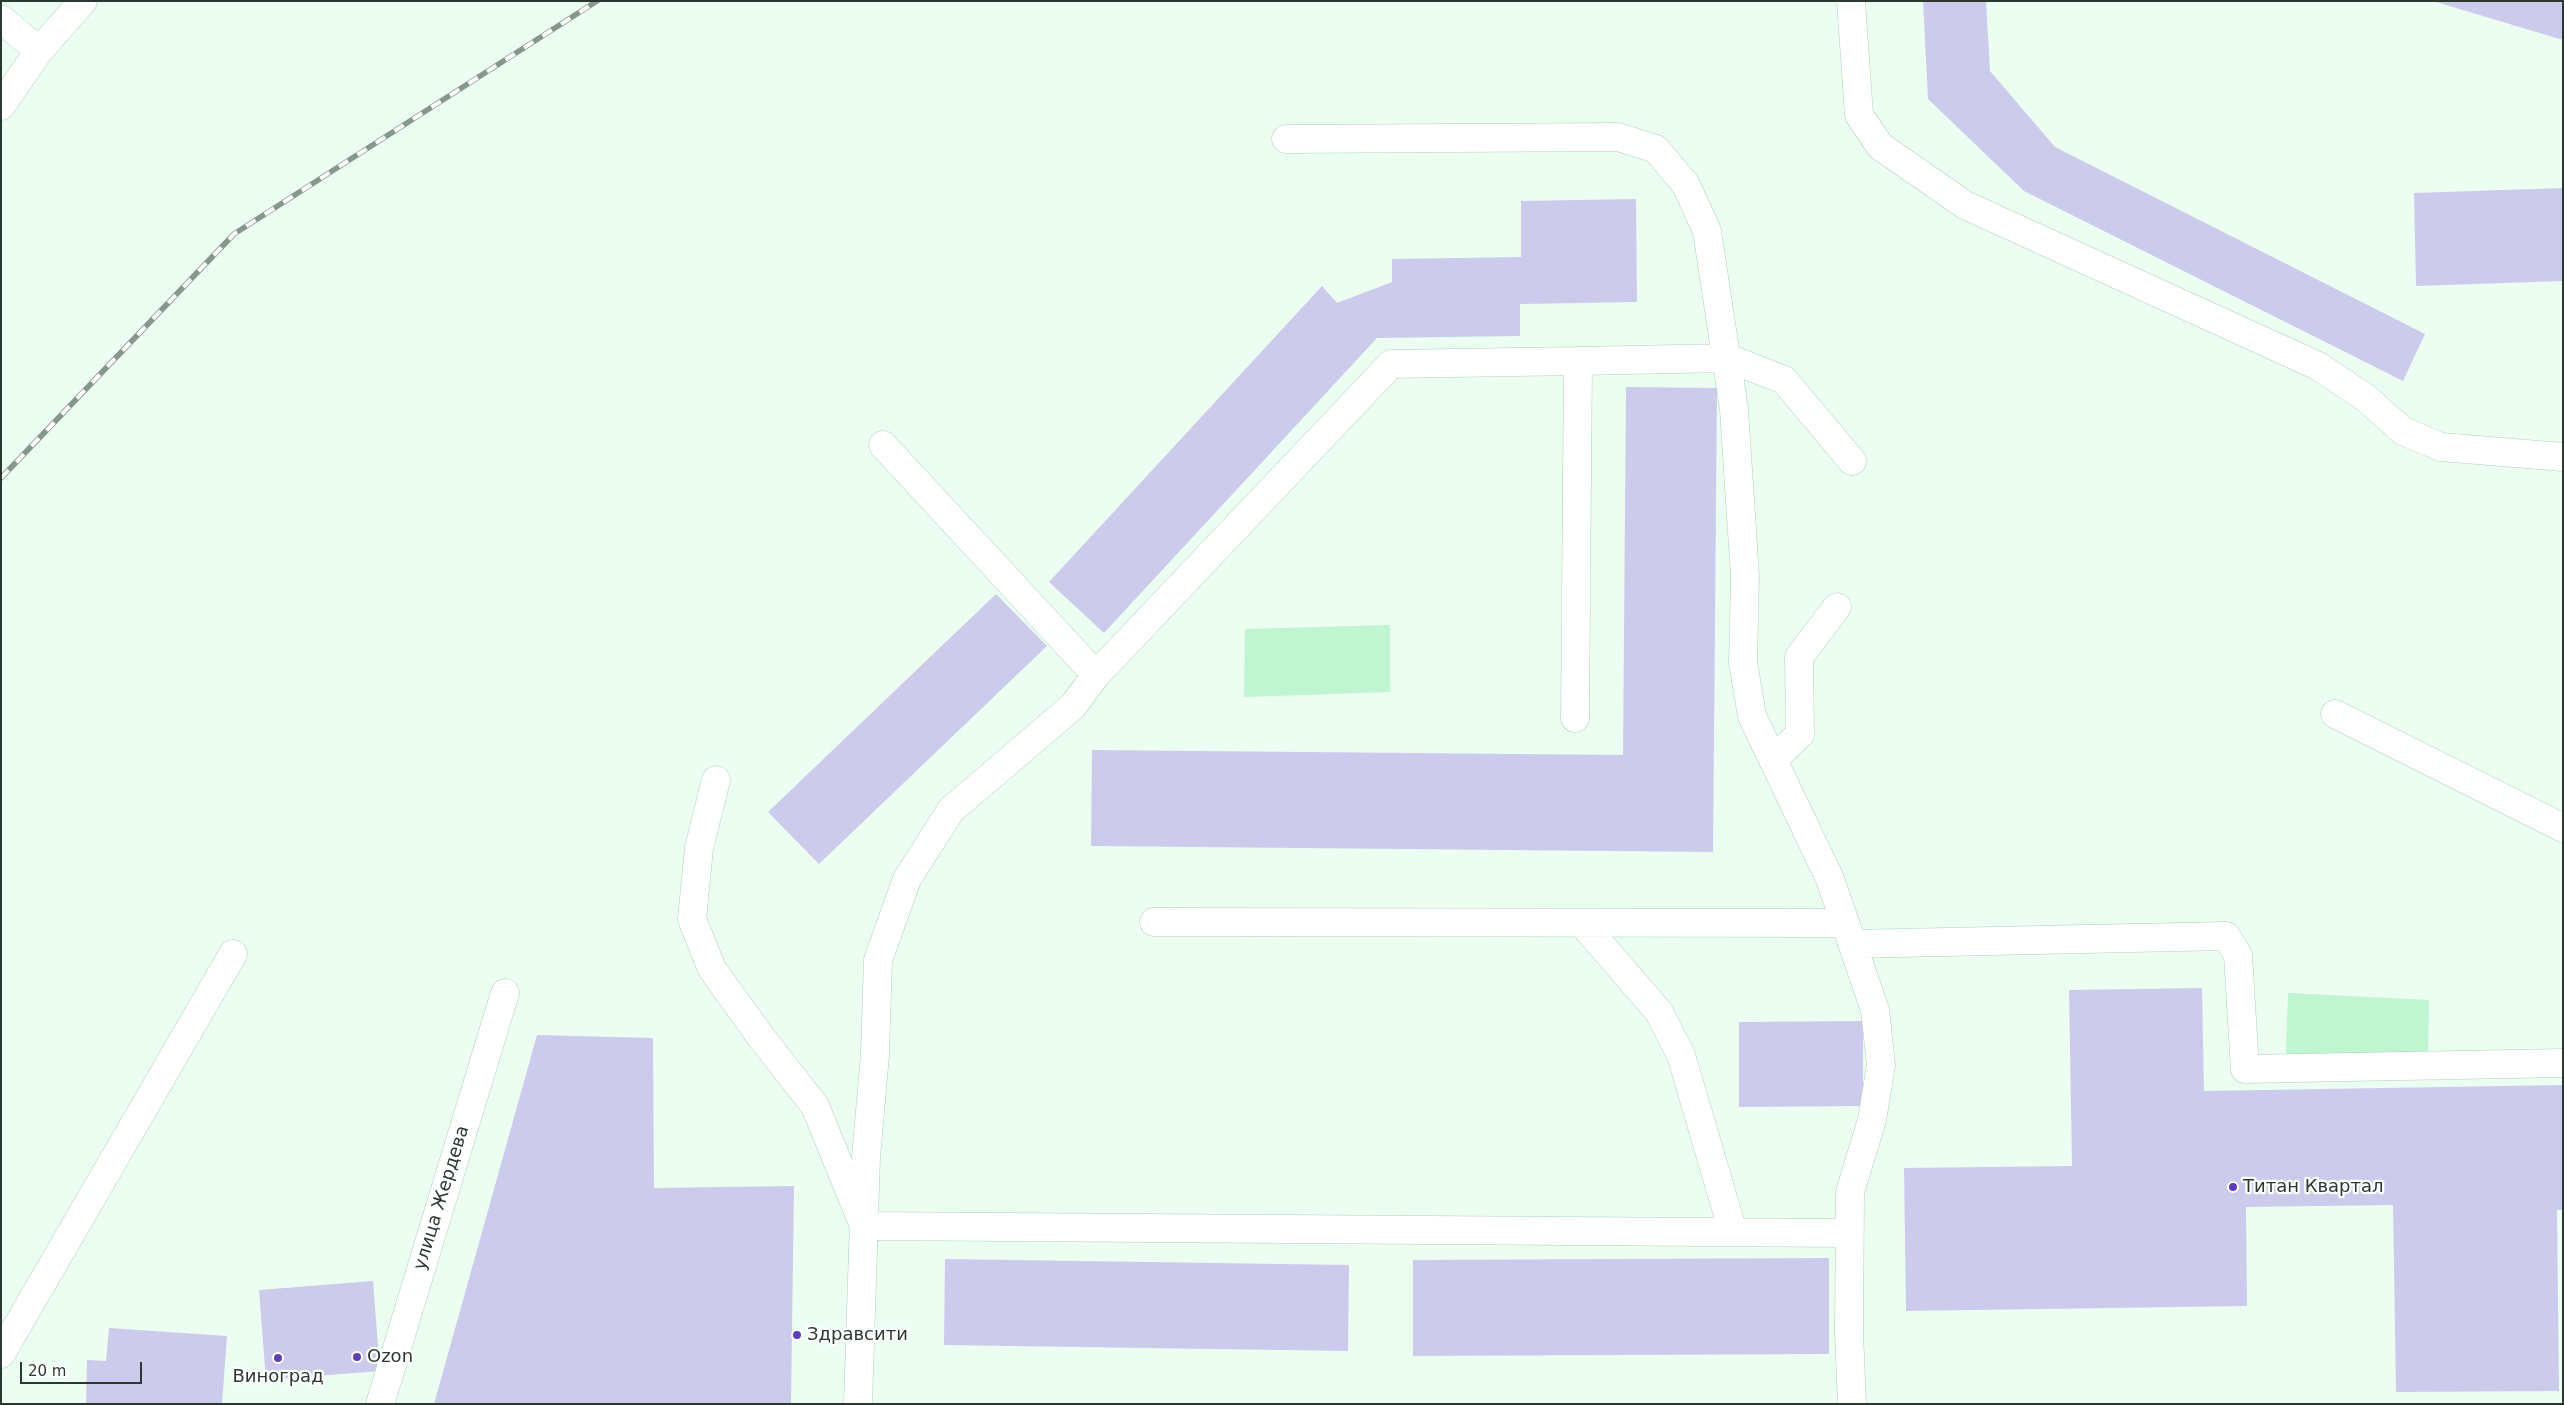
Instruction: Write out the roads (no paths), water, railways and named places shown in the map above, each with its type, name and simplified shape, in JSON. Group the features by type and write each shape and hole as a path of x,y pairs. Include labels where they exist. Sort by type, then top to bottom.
{"street":[{"path":"1,106 39,51 82,1"},
{"path":"1851,1 1859,115 1880,146 1958,200 2318,366 2366,398 2403,431 2441,447 2563,457"},
{"path":"1,19 39,51"},
{"path":"1286,139 1618,137 1656,149 1686,185 1707,231 1728,358 1734,409 1745,577 1743,662 1752,716 1830,879 1874,1010 1881,1065 1872,1120 1850,1192 1849,1332 1852,1404"},
{"path":"858,1404 864,1226 878,960 907,879 951,810 1073,706 1096,675 1391,364 1728,358 1784,380 1852,460"},
{"path":"1575,718 1578,361"},
{"path":"883,444 1096,675"},
{"path":"1773,760 1800,734 1799,658 1837,607"},
{"path":"2334,714 2563,828"},
{"path":"716,780 699,848 692,918 712,968 761,1037 815,1106 864,1226"},
{"path":"1154,922 1582,923 1848,934 2226,936 2238,955 2246,1069 2563,1063"},
{"path":"1582,923 1659,1012 1680,1055 1733,1232"},
{"path":"1,1354 233,954"},
{"name":"улица Жердева","path":"380,1404 505,993"},
{"path":"864,1226 1850,1233"}],"railway":[{"path":"1,478 234,234 597,1"}],"place":[{"name":"Титан Квартал","path":"2233,1187"},
{"name":"Здравсити","path":"797,1335"},
{"name":"Ozon","path":"357,1357"},
{"name":"Виноград","path":"278,1358"}]}
